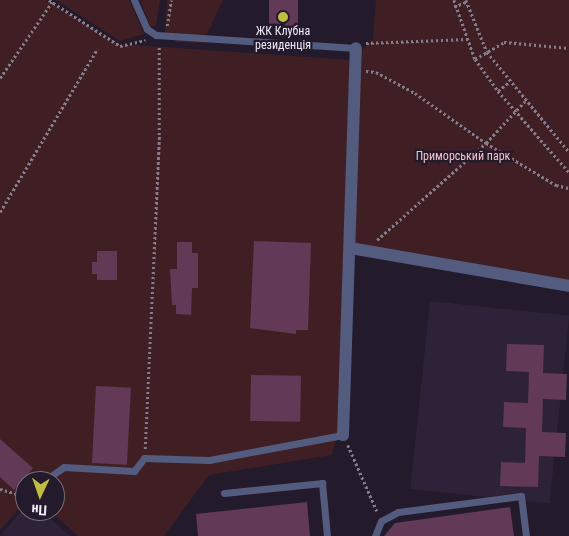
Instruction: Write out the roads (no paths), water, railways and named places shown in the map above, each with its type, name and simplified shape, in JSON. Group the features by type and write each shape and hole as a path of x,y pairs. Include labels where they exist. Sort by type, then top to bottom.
{"street":[{"path":"344,435 356,48"},
{"path":"350,248 569,286"}],"lane":[{"path":"134,0 147,29 159,36 356,48"},
{"path":"58,471 64,467 134,471 144,458 209,460 344,435"},
{"path":"224,493 322,483 327,536"},
{"path":"375,536 381,521 398,512 521,496 526,536"}],"place":[{"name":"ЖК Клубна резиденція","path":"283,17"}],"park label":[{"name":"Приморський парк","path":"463,157"}]}
